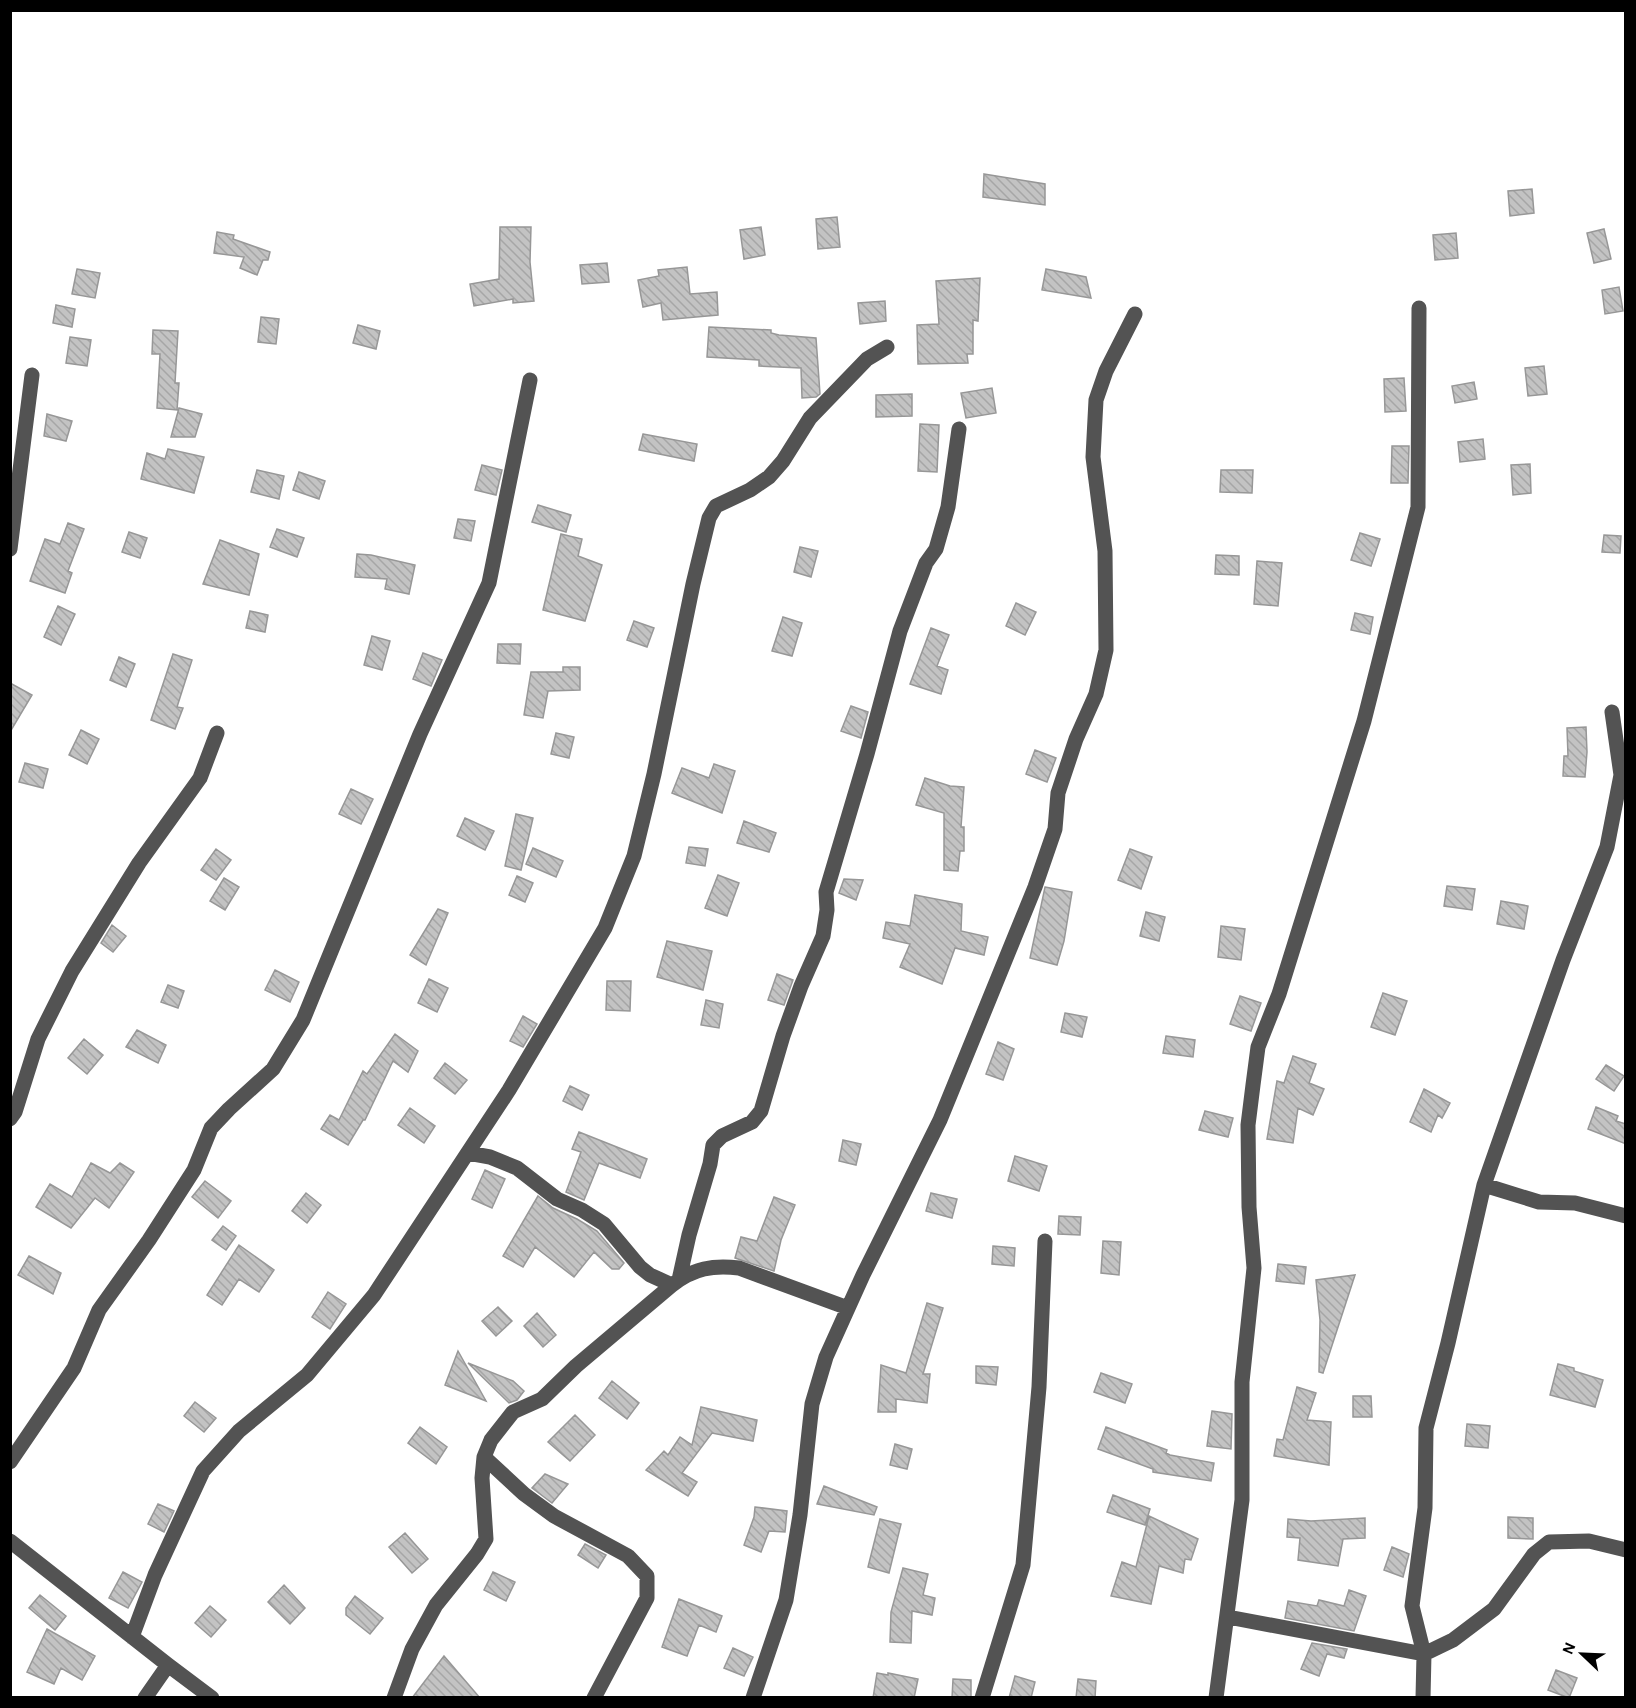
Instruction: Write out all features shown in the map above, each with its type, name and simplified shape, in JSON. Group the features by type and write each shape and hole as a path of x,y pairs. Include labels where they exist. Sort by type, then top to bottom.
{"street":[{"path":"1216,1698 1242,1500 1242,1382 1254,1268 1249,1207 1248,1125 1258,1047 1279,994 1364,721 1418,507 1419,308"},
{"path":"753,1698 786,1600 800,1515 812,1404 826,1357 940,1120 1035,887 1055,829 1058,793 1076,739 1096,694 1106,650 1105,551 1093,458 1096,400 1106,370 1135,314"},
{"path":"132,1637 155,1575 203,1471 239,1431 307,1375 374,1295 509,1090 605,928 634,856 709,518 716,506 769,477 783,461 810,418 867,359 887,347"},
{"path":"10,549 32,375"},
{"path":"10,1462 74,1368 99,1310 149,1240 194,1170 211,1128 273,1069 303,1020 420,734 489,583 530,380"},
{"path":"676,1283 710,1164 713,1144 722,1136 752,1122 761,1111 783,1036 801,986 823,936 827,910 826,892 867,754 900,631 926,563 936,549 948,507 959,429"},
{"path":"1423,1698 1424,1653 1412,1606 1425,1508 1426,1428 1484,1185 1607,847 1621,775 1612,712"},
{"path":"10,1119 15,1112 38,1039 72,970 139,863 200,778 217,733"},
{"path":"468,1154 490,1157 517,1168 557,1199 582,1210 604,1224 640,1267 650,1275 676,1283"},
{"path":"1484,1185 1539,1202 1575,1203 1626,1216"},
{"path":"982,1698 1023,1565 1040,1387 1045,1241"},
{"path":"393,1698 412,1649 436,1605 477,1554 486,1539 482,1478 484,1457 491,1440 513,1412 542,1399 576,1366 676,1283 706,1267 740,1268 848,1308"},
{"path":"484,1457 539,1505 554,1516 628,1556 646,1576 646,1598 594,1698"},
{"path":"10,1541 213,1698"},
{"path":"1228,1617 1424,1653 1453,1640 1494,1609 1534,1554 1549,1542 1589,1541 1626,1550"},
{"path":"145,1698 168,1665"}],"building":[{"path":"984,174 1045,184 1045,205 983,197"},
{"path":"1532,189 1534,213 1510,216 1508,191"},
{"path":"837,217 840,247 818,249 816,219"},
{"path":"500,227 531,227 530,262 534,301 513,303 513,299 474,306 470,284 499,279"},
{"path":"761,227 765,255 744,259 740,230"},
{"path":"1604,229 1611,259 1594,263 1587,233"},
{"path":"217,232 234,235 233,239 270,252 268,260 263,260 257,275 240,268 244,257 214,253"},
{"path":"1456,233 1458,258 1435,260 1433,235"},
{"path":"607,263 609,282 582,284 580,265"},
{"path":"687,267 690,294 717,292 718,315 663,320 661,303 643,307 638,280 659,276 658,270"},
{"path":"77,269 100,273 95,298 72,294"},
{"path":"1046,269 1086,277 1091,298 1042,290"},
{"path":"980,278 978,321 973,320 973,354 967,354 968,363 918,364 917,325 939,324 936,281"},
{"path":"1619,287 1623,311 1605,314 1602,290"},
{"path":"885,301 886,321 860,324 858,303"},
{"path":"56,305 75,309 72,327 53,323"},
{"path":"261,317 279,319 276,344 258,342"},
{"path":"358,325 380,331 376,349 353,343"},
{"path":"709,327 771,330 771,333 779,335 816,338 820,394 816,397 802,398 801,368 759,366 759,360 707,357"},
{"path":"153,330 178,331 175,383 179,383 177,410 157,408 160,354 152,354"},
{"path":"70,337 91,340 87,366 66,363"},
{"path":"1544,366 1547,394 1528,396 1525,368"},
{"path":"1404,378 1406,411 1385,412 1384,379"},
{"path":"1474,382 1477,399 1455,403 1452,386"},
{"path":"992,388 996,413 966,418 961,393"},
{"path":"912,394 912,416 876,417 876,395"},
{"path":"179,408 202,414 195,437 171,437"},
{"path":"47,414 72,421 66,441 44,436"},
{"path":"920,424 939,425 937,472 918,471"},
{"path":"643,434 697,444 694,461 639,450"},
{"path":"1483,439 1485,459 1460,462 1458,442"},
{"path":"1392,446 1409,446 1408,483 1391,483"},
{"path":"168,449 204,457 194,493 141,479 147,453 165,459"},
{"path":"1530,464 1531,493 1513,495 1511,465"},
{"path":"482,465 502,470 496,495 475,490"},
{"path":"257,470 284,476 279,499 251,492"},
{"path":"1221,470 1253,470 1252,493 1220,492"},
{"path":"299,472 325,481 319,499 293,490"},
{"path":"538,505 571,515 566,532 532,522"},
{"path":"458,519 475,521 471,541 454,538"},
{"path":"68,523 84,529 68,571 72,573 65,593 30,581 45,539 60,544"},
{"path":"277,529 304,538 297,557 270,547"},
{"path":"129,532 147,538 140,558 122,552"},
{"path":"1360,533 1380,539 1371,566 1351,560"},
{"path":"561,534 582,539 578,556 602,565 585,621 543,610"},
{"path":"1604,535 1621,536 1620,553 1602,552"},
{"path":"220,540 259,554 249,595 203,584"},
{"path":"800,547 818,551 811,577 794,572"},
{"path":"357,554 415,565 409,594 385,589 387,579 355,577"},
{"path":"1216,555 1239,556 1239,575 1215,574"},
{"path":"1257,561 1282,563 1278,606 1254,604"},
{"path":"1016,603 1036,612 1025,635 1006,626"},
{"path":"58,606 75,614 61,645 44,637"},
{"path":"250,611 268,615 265,632 246,628"},
{"path":"1355,613 1373,617 1370,634 1351,630"},
{"path":"783,617 802,623 792,656 772,651"},
{"path":"634,621 654,628 647,647 627,640"},
{"path":"931,628 949,635 937,666 948,670 941,694 910,684"},
{"path":"372,636 390,641 382,670 364,665"},
{"path":"498,644 521,644 520,664 497,663"},
{"path":"423,653 442,660 431,686 413,679"},
{"path":"173,654 192,660 177,707 183,708 175,729 151,720"},
{"path":"119,657 135,664 126,687 110,680"},
{"path":"563,667 580,667 580,690 548,691 543,718 524,715 531,672 563,672"},
{"path":"10,683 32,695 10,732"},
{"path":"851,706 868,712 861,738 841,731"},
{"path":"1586,727 1585,777 1563,776 1564,756 1568,756 1567,728"},
{"path":"81,730 99,739 87,764 69,755"},
{"path":"556,733 574,737 569,758 551,754"},
{"path":"1035,750 1056,758 1047,782 1026,774"},
{"path":"25,763 48,769 43,788 19,782"},
{"path":"714,764 735,771 722,813 672,793 682,768 709,778"},
{"path":"925,778 950,786 964,787 961,827 964,827 964,851 960,851 958,871 944,870 944,813 916,805"},
{"path":"351,789 373,799 361,824 339,814"},
{"path":"516,814 533,818 521,870 505,866"},
{"path":"465,818 494,831 485,850 457,836"},
{"path":"744,821 776,833 769,852 737,843"},
{"path":"689,847 708,849 705,866 686,863"},
{"path":"533,848 563,861 556,877 526,864"},
{"path":"216,849 231,860 216,880 201,870"},
{"path":"1130,849 1152,857 1141,889 1118,880"},
{"path":"718,875 739,883 727,916 705,908"},
{"path":"517,876 533,883 525,902 509,895"},
{"path":"224,878 239,887 225,910 210,901"},
{"path":"844,879 863,880 856,900 839,893"},
{"path":"1447,886 1475,889 1472,910 1444,906"},
{"path":"1045,887 1072,892 1064,941 1057,965 1030,958"},
{"path":"915,895 962,904 961,931 988,937 984,955 955,948 942,984 900,967 910,944 883,938 886,922 910,926"},
{"path":"1501,901 1528,906 1524,929 1497,924"},
{"path":"438,909 448,913 426,965 410,955"},
{"path":"1146,912 1165,917 1159,941 1140,936"},
{"path":"112,925 126,936 113,952 101,943"},
{"path":"1221,926 1245,929 1241,960 1218,957"},
{"path":"667,941 712,951 703,990 657,977"},
{"path":"275,970 299,982 290,1002 265,990"},
{"path":"777,974 793,980 784,1005 768,1000"},
{"path":"429,979 448,988 437,1012 418,1003"},
{"path":"607,981 631,981 630,1011 606,1010"},
{"path":"168,985 184,991 178,1008 161,1002"},
{"path":"1383,993 1407,1001 1395,1035 1371,1027"},
{"path":"1240,996 1261,1003 1251,1031 1230,1024"},
{"path":"706,1000 723,1004 719,1028 701,1025"},
{"path":"1065,1013 1087,1017 1082,1037 1061,1032"},
{"path":"523,1016 537,1024 523,1047 510,1041"},
{"path":"137,1030 166,1045 158,1063 126,1047"},
{"path":"395,1034 418,1051 408,1072 393,1061 365,1120 348,1145 321,1129 330,1115 339,1120 363,1071 367,1074"},
{"path":"1166,1036 1195,1040 1193,1057 1163,1053"},
{"path":"84,1039 103,1055 87,1074 68,1058"},
{"path":"998,1042 1014,1049 1003,1080 986,1074"},
{"path":"1293,1056 1316,1064 1309,1083 1324,1089 1313,1115 1298,1108 1293,1143 1267,1139 1277,1081 1284,1083"},
{"path":"445,1063 467,1080 455,1094 434,1078"},
{"path":"1606,1065 1624,1076 1614,1091 1596,1079"},
{"path":"570,1086 589,1095 582,1110 563,1101"},
{"path":"1424,1089 1450,1103 1442,1118 1438,1115 1431,1132 1410,1122"},
{"path":"1596,1107 1618,1116 1616,1121 1626,1124 1626,1144 1588,1129"},
{"path":"410,1108 435,1126 424,1143 398,1125"},
{"path":"1205,1111 1233,1118 1228,1137 1199,1130"},
{"path":"579,1132 647,1159 640,1178 599,1163 584,1200 566,1192 581,1152 572,1149"},
{"path":"843,1140 861,1144 856,1165 839,1161"},
{"path":"1015,1156 1047,1166 1039,1191 1008,1181"},
{"path":"91,1163 110,1173 120,1163 134,1172 109,1208 95,1198 71,1228 36,1207 50,1184 72,1197"},
{"path":"485,1170 505,1179 492,1208 472,1199"},
{"path":"205,1181 231,1201 218,1218 192,1197"},
{"path":"306,1193 321,1205 307,1223 292,1211"},
{"path":"931,1193 957,1199 952,1218 926,1211"},
{"path":"538,1196 553,1208 597,1231 624,1263 619,1269 612,1269 594,1252 574,1277 535,1247 523,1267 503,1256"},
{"path":"774,1197 795,1205 781,1240 774,1271 735,1258 741,1237 757,1241"},
{"path":"1059,1216 1081,1217 1080,1235 1058,1234"},
{"path":"223,1226 236,1236 226,1250 212,1240"},
{"path":"1103,1241 1121,1242 1119,1275 1101,1273"},
{"path":"239,1245 274,1270 259,1292 239,1279 222,1305 207,1295"},
{"path":"993,1246 1015,1248 1014,1266 992,1264"},
{"path":"29,1256 61,1273 53,1294 18,1275"},
{"path":"1278,1264 1306,1267 1304,1284 1276,1281"},
{"path":"1355,1275 1323,1373 1319,1372 1320,1320 1316,1280"},
{"path":"328,1292 346,1304 330,1329 312,1317"},
{"path":"927,1303 943,1308 923,1374 930,1374 927,1403 896,1399 896,1412 878,1412 881,1365 906,1373"},
{"path":"498,1307 512,1321 496,1336 482,1321"},
{"path":"537,1313 556,1335 543,1347 524,1326"},
{"path":"458,1351 486,1401 445,1385"},
{"path":"468,1363 513,1381 524,1391 517,1400 509,1403"},
{"path":"1558,1364 1603,1380 1595,1407 1550,1395"},
{"path":"976,1366 998,1367 996,1385 976,1383"},
{"path":"1101,1373 1132,1384 1125,1403 1094,1392"},
{"path":"612,1381 639,1403 627,1419 599,1398"},
{"path":"1297,1387 1316,1393 1307,1420 1331,1422 1329,1465 1274,1456 1277,1439 1283,1440"},
{"path":"1353,1396 1371,1396 1372,1417 1353,1417"},
{"path":"195,1402 216,1418 204,1432 184,1416"},
{"path":"701,1407 757,1420 753,1441 712,1433 682,1473 697,1482 688,1496 646,1470 664,1451 668,1455 680,1437 692,1445"},
{"path":"1212,1411 1232,1414 1231,1449 1207,1446"},
{"path":"575,1415 595,1435 570,1461 548,1442"},
{"path":"1467,1424 1490,1426 1488,1448 1465,1446"},
{"path":"420,1427 447,1447 436,1464 408,1443"},
{"path":"1106,1427 1167,1450 1166,1453 1170,1455 1214,1463 1211,1481 1153,1472 1153,1469 1098,1449"},
{"path":"895,1444 912,1449 907,1469 890,1465"},
{"path":"545,1474 568,1484 552,1503 532,1488"},
{"path":"824,1486 877,1507 874,1515 817,1504"},
{"path":"1113,1495 1150,1509 1145,1525 1107,1512"},
{"path":"158,1504 174,1511 164,1532 148,1524"},
{"path":"755,1507 787,1511 785,1532 769,1531 761,1552 744,1545 754,1517"},
{"path":"1149,1516 1198,1539 1191,1560 1185,1559 1183,1573 1159,1566 1151,1604 1111,1596 1122,1562 1136,1567"},
{"path":"1508,1517 1533,1518 1533,1539 1508,1538"},
{"path":"1365,1518 1365,1538 1343,1539 1338,1566 1298,1560 1300,1538 1287,1537 1288,1519 1311,1521"},
{"path":"880,1519 901,1524 889,1573 868,1567"},
{"path":"405,1533 428,1559 412,1573 389,1547"},
{"path":"585,1544 606,1555 598,1568 578,1555"},
{"path":"1392,1547 1409,1554 1403,1577 1384,1570"},
{"path":"903,1568 928,1574 923,1595 935,1598 932,1615 912,1611 911,1643 890,1642 891,1612"},
{"path":"123,1572 142,1582 128,1608 109,1598"},
{"path":"493,1572 515,1582 506,1601 484,1590"},
{"path":"284,1585 305,1608 290,1624 268,1602"},
{"path":"1349,1590 1366,1596 1354,1631 1285,1618 1288,1601 1317,1606 1319,1600 1344,1606"},
{"path":"40,1595 66,1616 55,1630 29,1608"},
{"path":"355,1596 383,1618 370,1634 346,1615 346,1608"},
{"path":"679,1599 722,1616 716,1632 699,1625 687,1656 662,1647"},
{"path":"210,1606 226,1620 211,1637 195,1623"},
{"path":"47,1629 95,1656 82,1680 61,1668 54,1684 27,1672"},
{"path":"1312,1643 1347,1649 1344,1658 1327,1654 1319,1676 1301,1669"},
{"path":"733,1648 753,1657 744,1676 724,1668"},
{"path":"444,1656 480,1698 412,1698"},
{"path":"1556,1670 1577,1678 1569,1698 1548,1690"},
{"path":"877,1673 918,1679 914,1698 873,1698"},
{"path":"1015,1676 1035,1682 1031,1698 1009,1698"},
{"path":"953,1679 971,1680 971,1698 952,1698"},
{"path":"1078,1679 1096,1681 1095,1698 1076,1698"}]}
